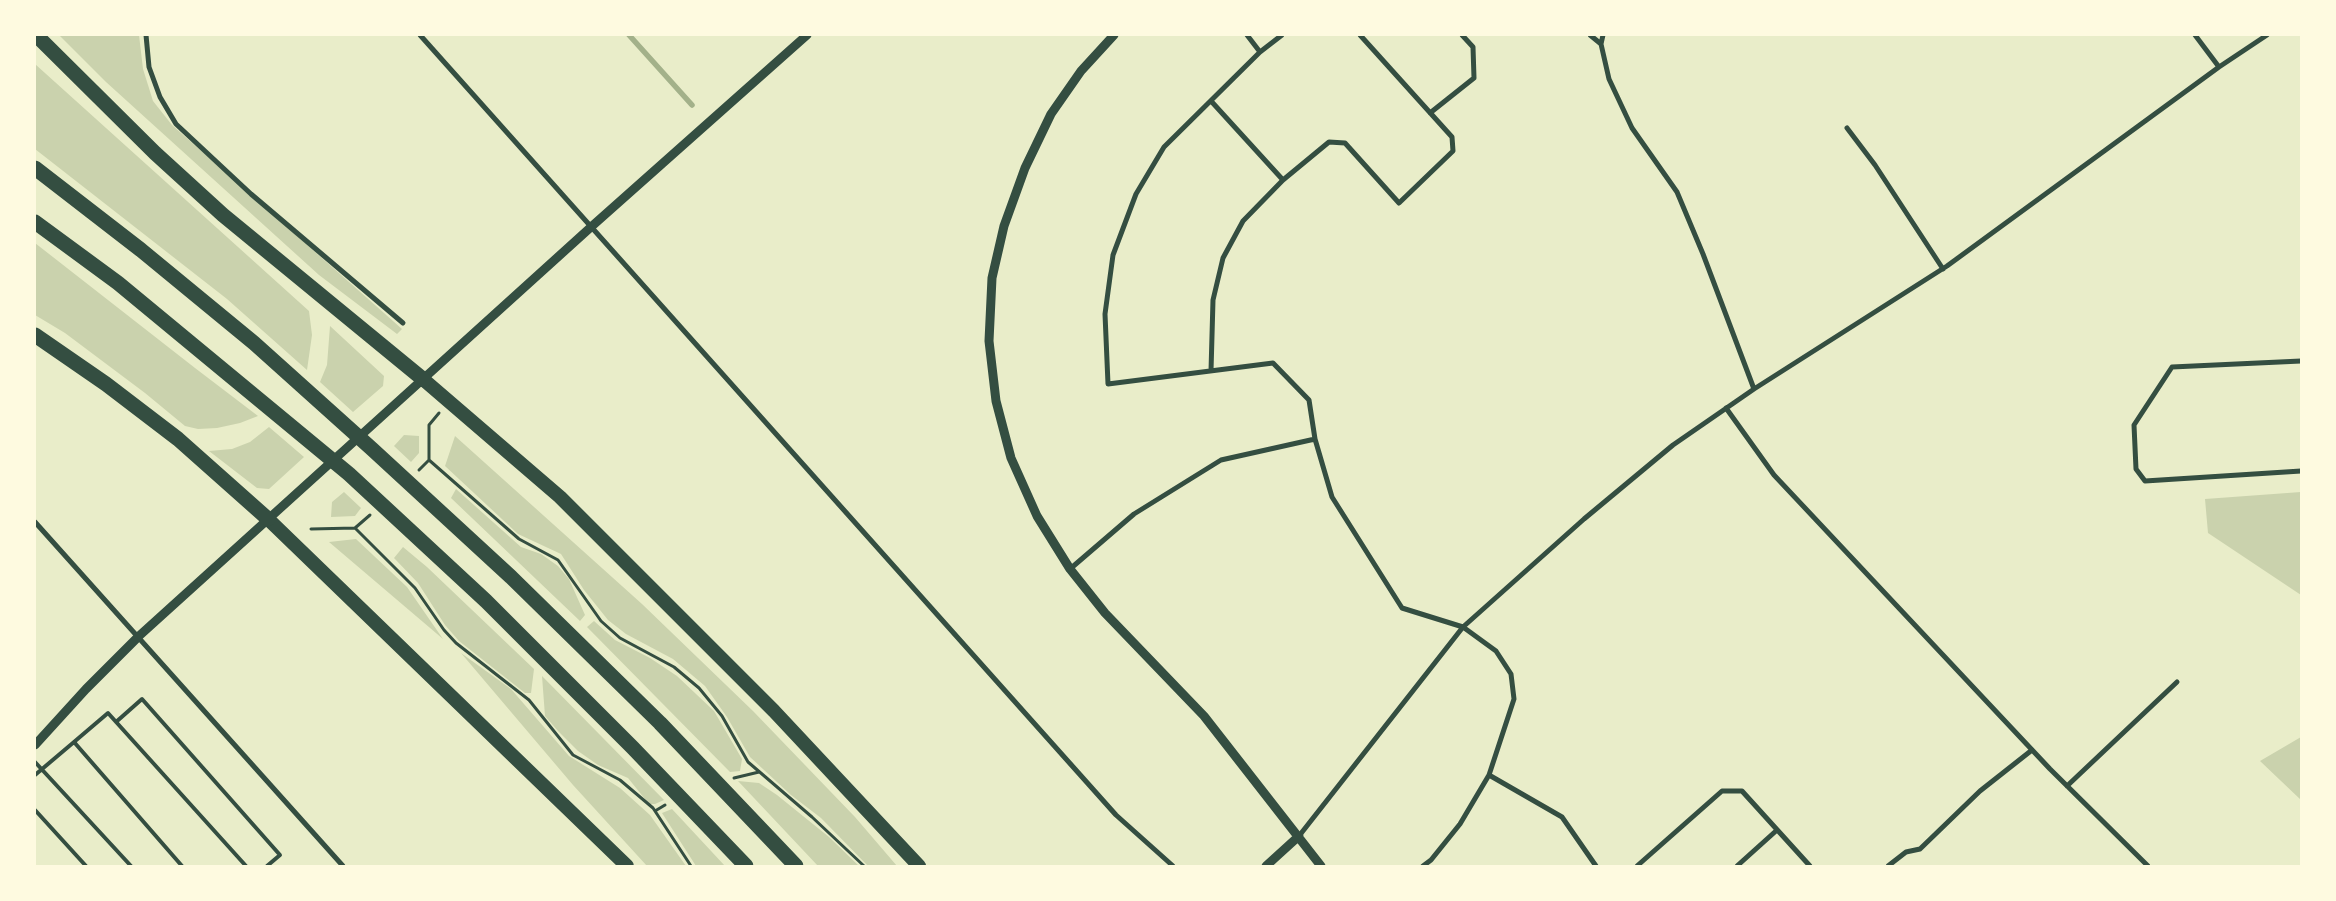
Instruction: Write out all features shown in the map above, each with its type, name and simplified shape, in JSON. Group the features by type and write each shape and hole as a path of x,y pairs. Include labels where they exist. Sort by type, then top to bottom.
{"highway":[{"path":"36,35 142,140 223,215 424,380 560,497 774,711 919,866"},
{"path":"35,168 141,250 254,344 511,577 660,723 796,866"},
{"path":"35,222 118,283 349,474 486,601 633,748 746,866"},
{"path":"35,335 106,384 178,439 268,519 627,866"}],"street":[{"path":"146,35 149,67 160,97 176,124 251,194 403,323"},
{"path":"420,35 1116,815 1173,866"},
{"path":"35,745 92,683 139,636 591,227 807,35"},
{"path":"1114,35 1081,71 1050,114 1025,168 1004,226 992,278 989,341 996,401 1011,458 1037,516 1070,569 1106,613 1204,716 1322,866"},
{"path":"1246,35 1260,52"},
{"path":"1282,35 1260,52 1164,147 1136,194 1113,254 1105,314 1108,384 1273,363 1310,400 1315,439 1332,496 1402,608 1463,627 1496,651 1512,674 1514,699 1489,775 1460,824 1431,860 1423,866"},
{"path":"1211,371 1213,300 1223,258 1243,221 1283,180 1328,142 1345,143 1399,203 1452,151 1452,137 1360,35"},
{"path":"1430,113 1474,78 1473,47 1462,35"},
{"path":"1590,35 1601,44"},
{"path":"1603,35 1601,44 1609,79 1632,128 1677,192 1754,389"},
{"path":"2195,35 2219,67"},
{"path":"1266,866 1299,836 1463,627 1621,488 1673,445 1726,408 1943,269 2219,67 2267,35"},
{"path":"1211,101 1283,180"},
{"path":"1847,128 1875,165 1943,269"},
{"path":"2301,361 2172,367 2134,425 2136,469 2145,481 2301,471"},
{"path":"1726,408 1774,475 2032,750 2148,866"},
{"path":"1070,569 1134,514 1221,460 1315,439"},
{"path":"35,522 343,866"},
{"path":"2067,786 2177,682"},
{"path":"1888,866 1906,852 1920,849 1980,791 2032,750"},
{"path":"1489,775 1562,817 1596,866"},
{"path":"1637,866 1722,791 1742,791 1810,866"},
{"path":"1737,866 1777,830"}],"lane":[{"path":"116,722 142,700 280,855 267,866"},
{"path":"35,775 108,713 246,866"},
{"path":"74,742 182,866"},
{"path":"35,762 130,866"},
{"path":"35,810 86,866"}],"path":[{"path":"449,402 429,425 429,460 519,539 558,560 601,621 620,638 674,667 699,688 722,716 748,762 812,816 864,866"},
{"path":"311,529 355,528 415,588 444,630 456,643 529,700 574,755 620,780 654,808 691,866"}],"green space":[{"path":"59,35 139,35 143,69 153,101 172,125 402,329 397,334 319,275 106,82"},
{"path":"35,64 309,311 312,335 307,370 227,299 35,149"},
{"path":"35,243 258,416 240,423 217,428 198,429 185,426 145,393 65,333 35,315"},
{"path":"330,326 384,376 383,386 353,412 320,382 327,365"},
{"path":"269,427 304,457 269,489 257,488 209,451 232,449 250,442"},
{"path":"404,435 419,436 419,453 411,462 394,446"},
{"path":"455,436 642,604 753,711 855,817 897,866 868,866 821,818 791,795 750,757 727,717 705,686 673,659 626,634 608,620 584,590 561,554 518,534 445,466"},
{"path":"456,489 521,547 541,554 558,566 569,579 585,615 580,621 451,498"},
{"path":"344,492 361,508 355,516 331,517 332,502"},
{"path":"2301,492 2301,595 2208,533 2205,499"},
{"path":"356,539 407,587 443,639 329,542"},
{"path":"403,547 427,567 534,669 531,693 525,693 459,641 445,625 418,583 394,558"},
{"path":"594,621 615,640 650,658 677,676 714,711 742,759 740,771 730,772 587,627"},
{"path":"461,653 511,689 569,756 620,788 650,815 686,866 647,866 573,785"},
{"path":"542,676 664,800 655,804 649,804 628,778 598,765 578,751 558,731 545,716"},
{"path":"2301,737 2301,800 2260,761"},
{"path":"738,781 759,783 777,795 829,837 859,866 818,866"},
{"path":"672,809 725,866 696,866 662,813"}],"waterway":[{"path":"629,35 692,105"}]}
